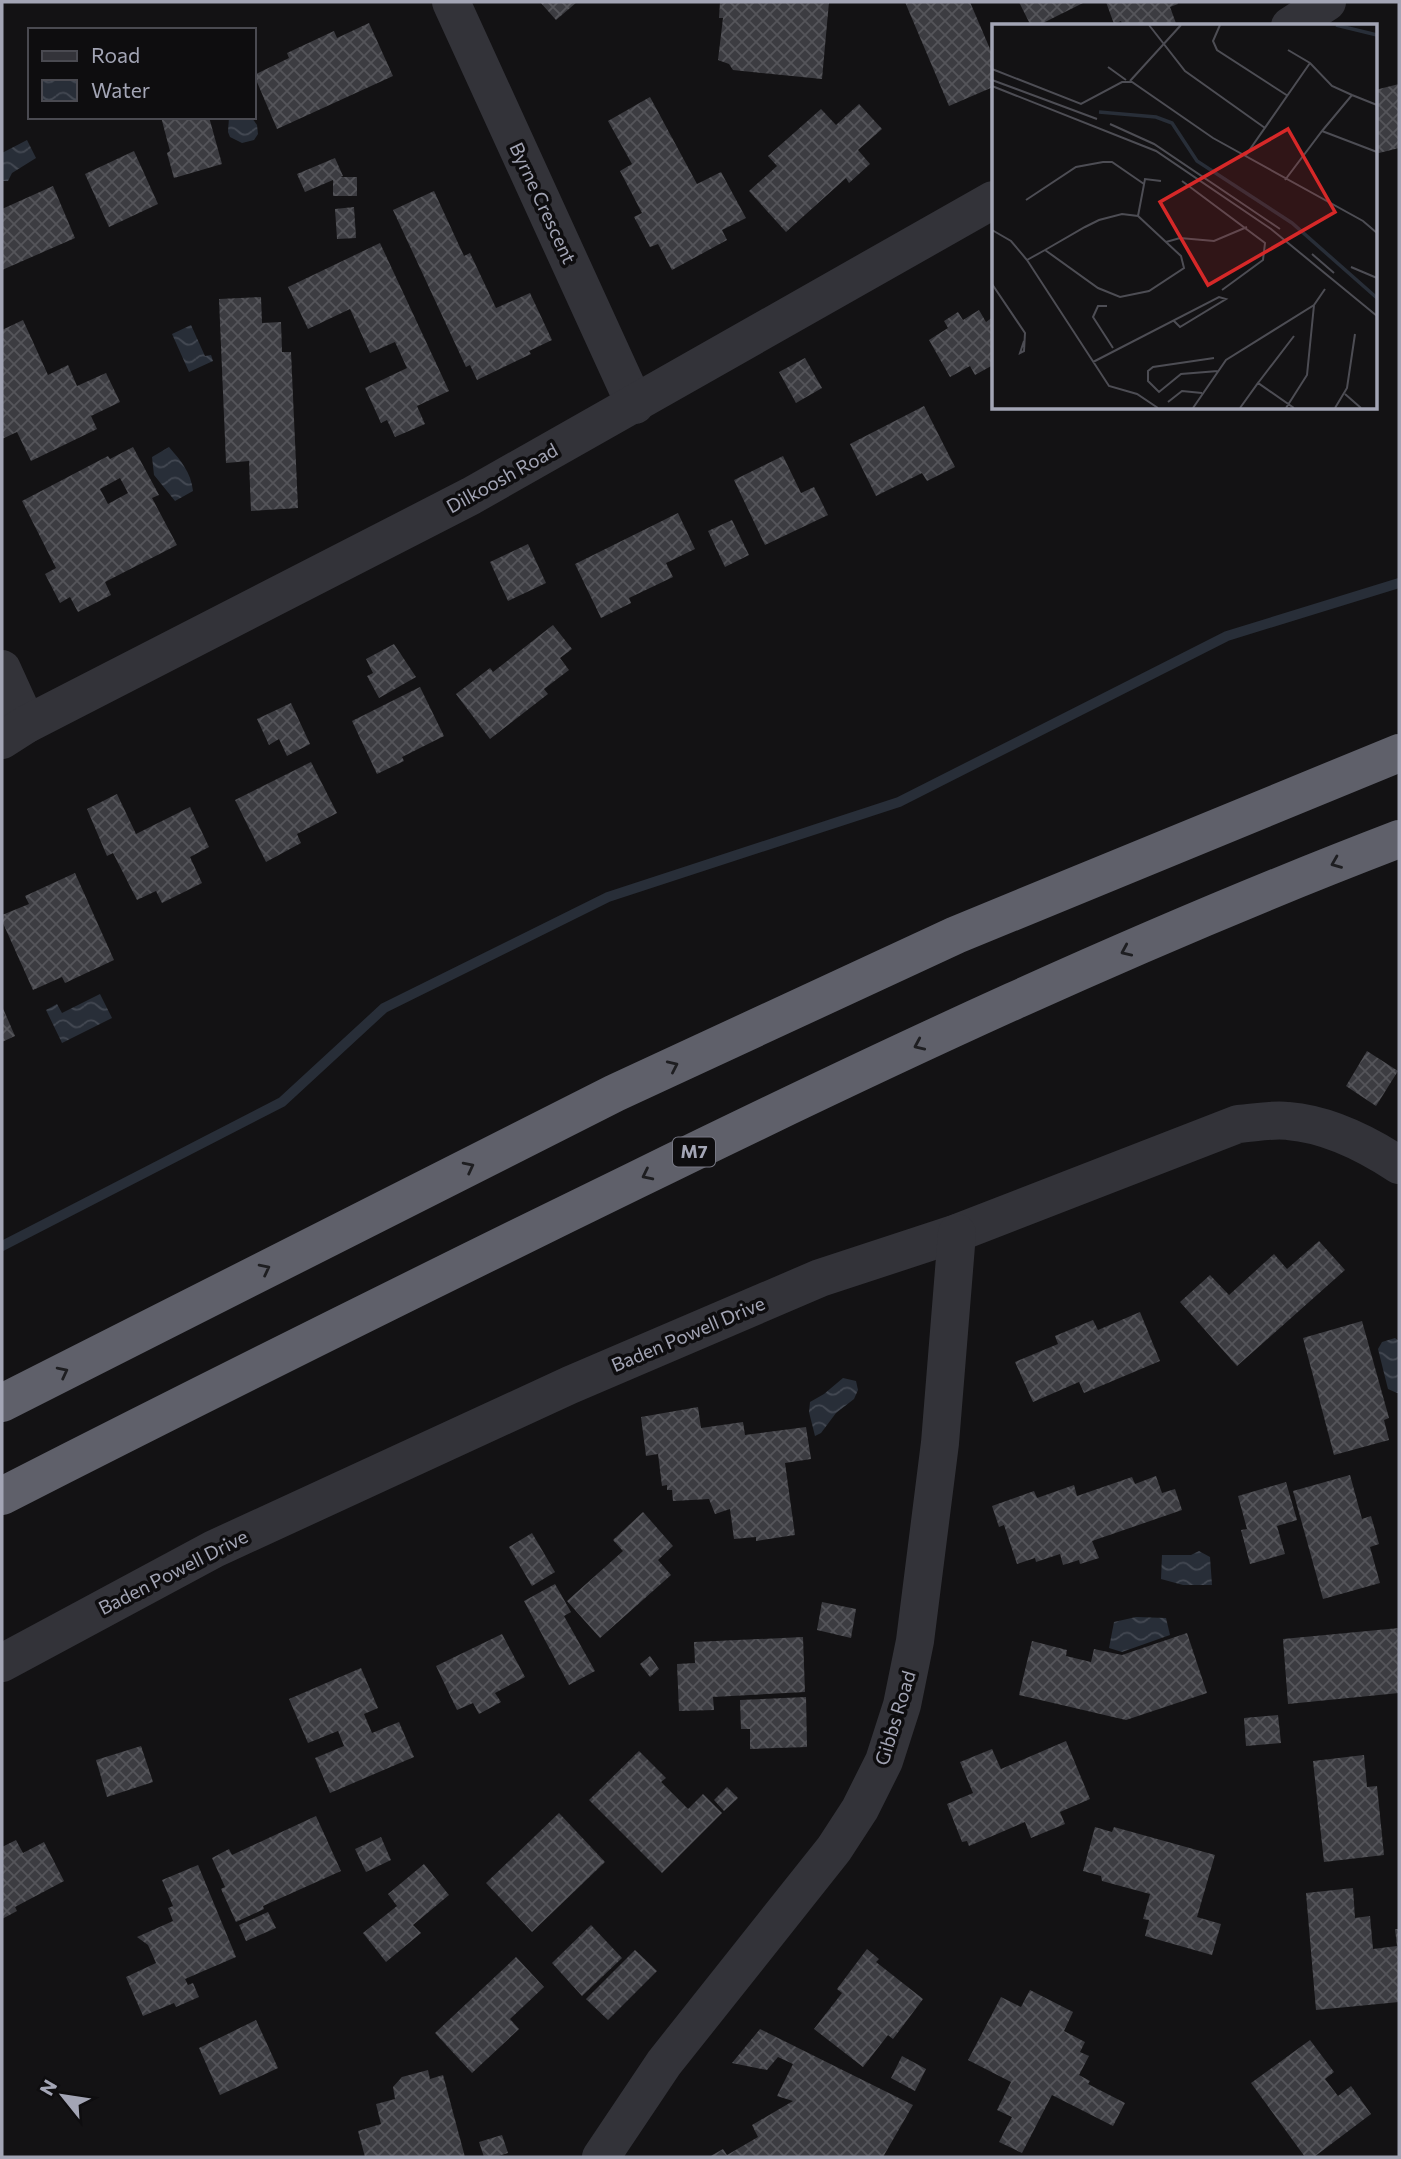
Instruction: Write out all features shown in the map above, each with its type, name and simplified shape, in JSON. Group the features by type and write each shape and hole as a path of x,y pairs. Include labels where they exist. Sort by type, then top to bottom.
{"highway":[{"path":"2,1403 590,1106 716,1046 956,935 1399,752"},
{"name":"M7","path":"2,1496 263,1363 845,1078 1148,941 1399,839"}],"street":[{"name":"Byrne Crescent","path":"451,2 635,405"},
{"path":"1293,24 1327,2"},
{"name":"Dilkoosh Road","path":"14,732 471,496 992,201"},
{"path":"2,669 14,732"},
{"name":"Baden Powell Drive","path":"2,1662 214,1549 570,1385 820,1278 957,1233 1238,1124 1287,1121 1323,1129 1372,1147 1399,1165"},
{"name":"Gibbs Road","path":"601,2157 664,2063 834,1849 860,1809 884,1761 902,1705 915,1641 940,1443 957,1233"}],"water":[{"path":"229,119 253,119 258,134 254,140 242,143 230,137"},
{"path":"27,140 36,158 12,173 8,181 2,181 2,153"},
{"path":"191,325 205,356 211,355 213,361 189,372 172,334"},
{"path":"169,447 188,472 193,491 175,501 154,475 152,457"},
{"path":"100,994 112,1018 62,1043 46,1010 57,1004 62,1013"},
{"path":"1395,1338 1399,1341 1399,1393 1388,1389 1378,1349 1382,1342"},
{"path":"843,1378 856,1381 858,1390 854,1399 836,1413 821,1433 815,1436 809,1412 810,1402"},
{"path":"1199,1551 1210,1557 1212,1585 1183,1585 1161,1579 1162,1555 1191,1555"},
{"path":"1136,1617 1166,1618 1170,1635 1122,1652 1109,1648 1114,1622"}],"building":[{"path":"540,2 577,2 556,20"},
{"path":"720,2 829,2 822,79 733,70 729,64 718,60 723,18 719,18"},
{"path":"905,2 970,2 992,54 992,87 949,106"},
{"path":"1019,2 1085,2 1041,24 1030,24"},
{"path":"1106,2 1178,4 1170,7 1176,24 1122,24 1121,21 1114,24"},
{"path":"369,23 393,76 277,129 256,74 289,58 287,53 334,31 337,38"},
{"path":"1399,84 1399,148 1376,154 1376,90"},
{"path":"650,97 697,184 721,172 746,218 722,230 727,240 672,270 658,244 650,247 634,217 642,213 620,171 632,164 608,121"},
{"path":"859,104 882,129 858,150 870,164 849,183 846,178 786,232 749,191 777,166 768,156 821,109 836,125"},
{"path":"162,119 210,119 222,164 174,178 167,153 170,151"},
{"path":"134,151 158,204 109,227 85,174"},
{"path":"335,158 343,176 340,177 357,177 357,196 333,196 333,180 305,192 297,174"},
{"path":"53,186 75,238 2,270 2,209"},
{"path":"434,191 464,256 470,253 496,308 530,293 552,340 529,351 531,354 477,380 470,365 466,367 393,210"},
{"path":"354,207 356,238 337,239 335,209"},
{"path":"380,243 449,391 417,406 425,424 395,437 387,420 381,423 365,388 407,368 395,342 370,353 350,309 308,329 288,287"},
{"path":"261,297 262,323 281,322 282,352 291,352 298,508 251,511 249,461 226,463 219,299"},
{"path":"979,310 986,322 992,318 992,366 975,375 970,366 950,377 929,340 948,328 944,321 958,312 963,320"},
{"path":"23,320 48,375 68,365 77,386 106,373 120,402 91,416 97,429 31,461 17,432 2,439 2,330"},
{"path":"805,358 822,388 796,403 779,372"},
{"path":"924,406 955,467 927,481 922,473 876,496 850,444"},
{"path":"133,447 159,495 152,498 177,545 105,582 111,595 78,612 70,597 60,603 45,574 56,568 22,501 108,456 110,459","holes":["120,478 128,493 108,504 100,489"]},
{"path":"783,456 801,493 814,487 828,515 765,545 734,480"},
{"path":"678,513 695,549 666,563 673,577 629,598 631,603 601,618 575,564"},
{"path":"732,520 749,555 725,567 708,531"},
{"path":"528,544 546,583 508,601 490,562"},
{"path":"553,625 572,649 560,658 569,670 544,689 548,694 490,739 456,694 490,668 493,672"},
{"path":"394,644 416,677 379,698 367,676 373,673 366,659"},
{"path":"420,687 444,736 402,757 404,761 377,774 352,721"},
{"path":"291,703 310,744 287,756 279,739 269,745 257,719"},
{"path":"311,762 337,813 297,834 301,843 266,862 235,800"},
{"path":"117,794 136,834 190,807 209,847 190,857 202,883 162,903 156,891 137,900 113,853 107,856 87,809"},
{"path":"75,873 114,960 65,983 62,977 33,990 2,921 2,915 29,904 25,896"},
{"path":"2,1006 15,1036 2,1042"},
{"path":"1367,1051 1398,1071 1376,1106 1346,1086"},
{"path":"1319,1241 1345,1270 1237,1366 1180,1302 1210,1275 1229,1295 1274,1254 1287,1269"},
{"path":"1140,1312 1160,1361 1084,1393 1079,1382 1033,1402 1015,1362 1058,1344 1055,1336 1093,1320 1098,1330"},
{"path":"1362,1321 1389,1418 1384,1420 1389,1440 1334,1455 1303,1338"},
{"path":"698,1407 701,1428 743,1422 745,1435 806,1427 811,1459 785,1463 795,1535 756,1541 756,1537 734,1539 730,1509 715,1514 709,1499 673,1501 672,1490 667,1490 667,1485 662,1486 658,1454 646,1456 641,1417"},
{"path":"1350,1475 1362,1519 1371,1516 1379,1544 1370,1547 1380,1583 1323,1599 1293,1491"},
{"path":"1156,1476 1162,1493 1175,1489 1182,1510 1092,1541 1099,1558 1080,1564 1079,1560 1063,1565 1060,1554 1036,1562 1035,1558 1017,1564 1004,1525 999,1527 992,1506 1034,1491 1037,1498 1074,1485 1077,1496 1132,1477 1135,1484"},
{"path":"1286,1482 1297,1520 1277,1526 1285,1554 1250,1564 1241,1530 1247,1529 1238,1496"},
{"path":"643,1512 673,1546 658,1560 671,1575 600,1638 567,1601 623,1551 613,1540"},
{"path":"532,1533 555,1572 532,1586 509,1547"},
{"path":"555,1584 571,1612 564,1616 595,1671 569,1685 524,1601"},
{"path":"822,1602 856,1609 851,1638 817,1630"},
{"path":"1399,1628 1399,1693 1288,1704 1283,1639"},
{"path":"1187,1633 1207,1693 1126,1720 1019,1695 1032,1641 1067,1650 1066,1656 1091,1662 1094,1649 1122,1655"},
{"path":"502,1634 525,1677 495,1693 501,1702 479,1714 473,1703 457,1710 436,1666"},
{"path":"803,1637 805,1692 713,1697 714,1710 679,1711 677,1664 695,1663 694,1642"},
{"path":"650,1656 659,1669 650,1677 640,1664"},
{"path":"361,1668 378,1708 364,1714 372,1733 399,1722 414,1757 330,1793 315,1758 344,1746 338,1731 308,1743 289,1699"},
{"path":"806,1697 807,1747 750,1749 750,1729 741,1729 740,1700"},
{"path":"1278,1715 1281,1743 1246,1746 1244,1718"},
{"path":"1066,1741 1090,1799 1060,1812 1065,1824 1031,1838 1025,1822 969,1846 967,1841 962,1842 947,1804 973,1793 960,1762 992,1749 1001,1769"},
{"path":"141,1746 153,1782 107,1797 96,1760"},
{"path":"639,1751 666,1778 661,1782 688,1809 703,1794 722,1813 662,1873 589,1800"},
{"path":"1364,1755 1367,1787 1377,1786 1384,1855 1324,1862 1313,1761"},
{"path":"727,1787 738,1798 724,1811 714,1800"},
{"path":"559,1813 605,1862 532,1932 486,1883"},
{"path":"316,1816 341,1871 263,1906 264,1909 236,1922 221,1889 225,1887 212,1858 229,1849 232,1855"},
{"path":"1095,1827 1112,1832 1114,1827 1215,1855 1197,1917 1221,1924 1212,1955 1145,1936 1149,1920 1143,1919 1150,1894 1102,1881 1101,1876 1083,1871"},
{"path":"381,1837 391,1860 366,1872 355,1849"},
{"path":"16,1840 23,1853 44,1842 64,1881 15,1907 17,1911 2,1919 2,1847"},
{"path":"424,1864 449,1895 413,1925 421,1933 386,1962 363,1933 397,1906 388,1894"},
{"path":"198,1865 236,1957 185,1979 188,1985 193,1983 199,1997 176,2007 174,2003 143,2016 126,1977 156,1963 148,1945 137,1937 173,1921 168,1908 173,1906 162,1880"},
{"path":"1353,1888 1355,1918 1370,1916 1373,1949 1397,1946 1395,1929 1399,1929 1399,2002 1316,2010 1306,1893"},
{"path":"268,1912 276,1928 246,1941 239,1925"},
{"path":"591,1925 622,1958 582,1996 552,1963"},
{"path":"867,1949 879,1959 876,1962 923,1999 893,2039 888,2035 863,2067 814,2029 842,1993 837,1989"},
{"path":"635,1950 657,1971 608,2020 586,1999"},
{"path":"516,1957 544,1987 510,2019 519,2029 472,2073 435,2033"},
{"path":"1030,1990 1073,2012 1064,2031 1085,2042 1080,2052 1089,2056 1079,2075 1090,2081 1088,2084 1125,2103 1113,2126 1052,2095 1022,2153 999,2142 1012,2117 997,2110 1011,2082 968,2060 1001,1997 1021,2007"},
{"path":"256,2020 278,2068 220,2095 199,2048"},
{"path":"760,2029 913,2105 883,2157 709,2157 723,2149 727,2155 758,2137 752,2125 793,2101 777,2096 793,2064 778,2057 767,2070 732,2063"},
{"path":"1310,2040 1334,2072 1325,2079 1338,2096 1351,2086 1371,2114 1314,2157 1305,2157 1251,2083"},
{"path":"902,2056 926,2069 915,2091 891,2078"},
{"path":"428,2070 430,2079 443,2075 465,2157 365,2157 358,2131 381,2124 376,2104 395,2099 393,2087 402,2077"},
{"path":"502,2135 508,2153 484,2157 479,2142"}],"waterway":[{"path":"2,1246 282,1102 384,1008 608,897 899,802 1227,636 1399,583"}]}
